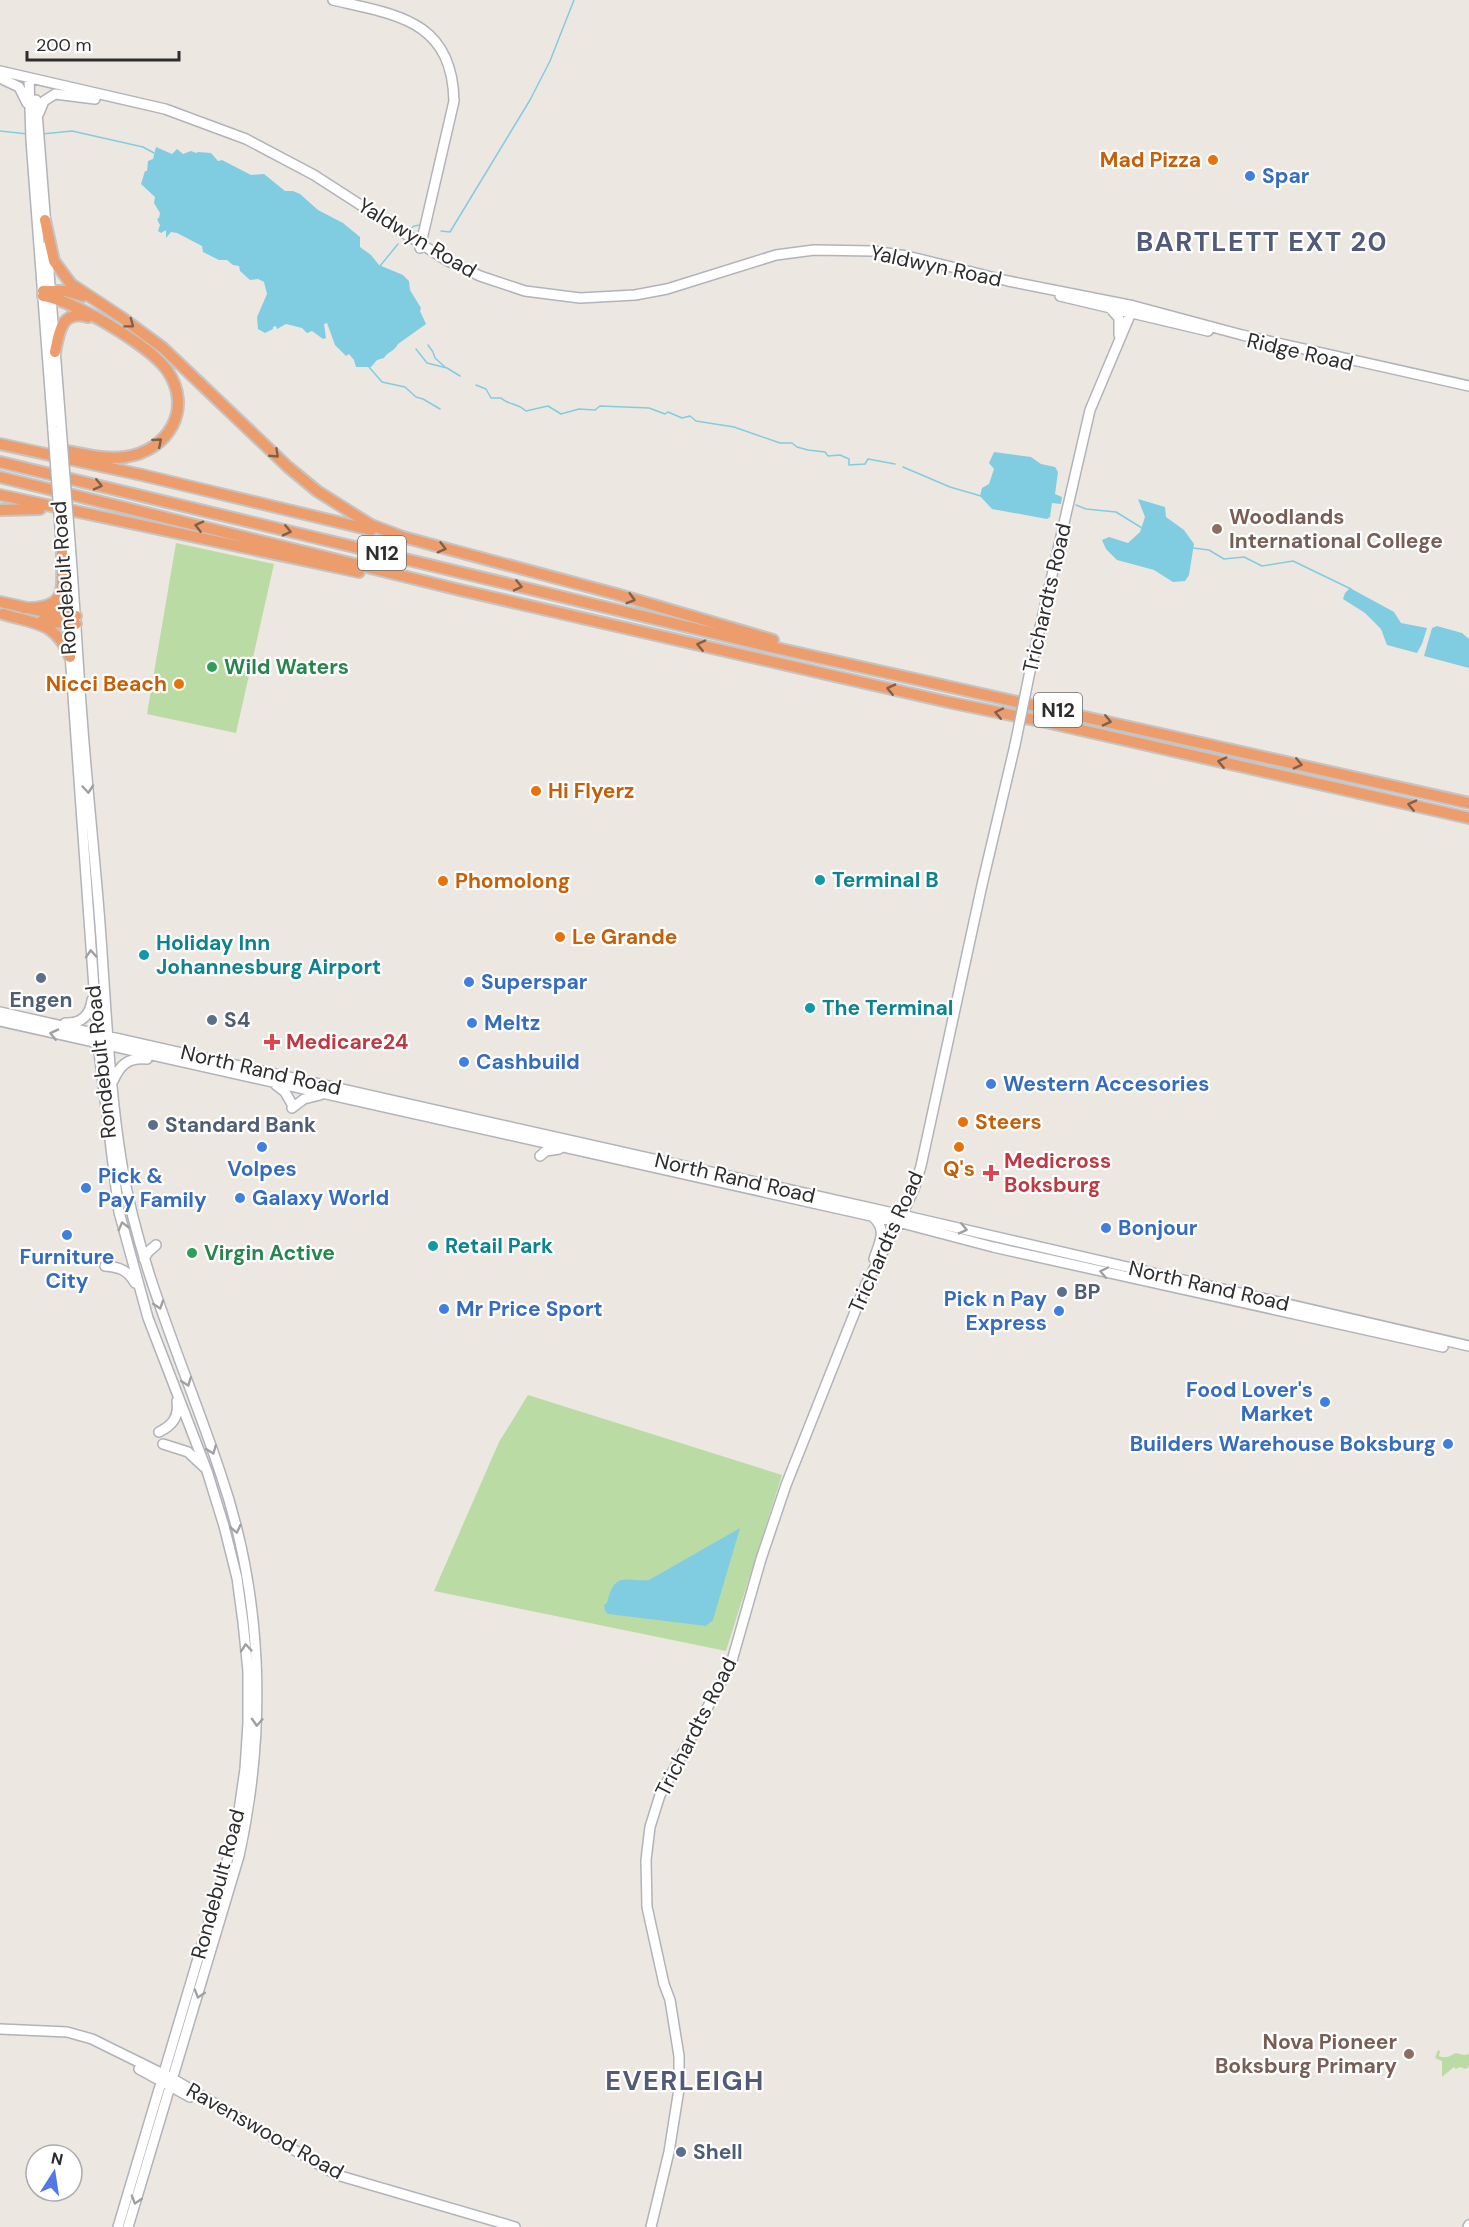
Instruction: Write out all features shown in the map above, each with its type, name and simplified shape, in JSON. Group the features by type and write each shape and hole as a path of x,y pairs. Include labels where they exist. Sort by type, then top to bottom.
{"highway":[{"path":"45,220 54,261 71,284 163,348 317,491 371,525 403,537"},
{"path":"47,294 75,293 102,305"},
{"path":"0,442 122,458 142,454 164,438 172,428 178,407 177,392 166,369 133,341 102,322 47,294"},
{"path":"55,352 59,332 65,320 78,315 102,322"},
{"path":"0,442 403,537 605,591 771,640 999,696"},
{"name":"N12","path":"0,462 763,645 999,696 1469,804"},
{"name":"N12","path":"0,477 460,590 1469,818"},
{"path":"0,495 323,565 460,590"},
{"path":"0,510 38,509 91,515"},
{"path":"24,608 47,607 57,600 62,585 64,545"},
{"path":"0,602 72,620"},
{"path":"1,614 72,620"},
{"path":"1,614 50,629 60,638 69,657"}],"main road":[{"path":"333,0 404,18 420,27 434,41 450,69 454,101 421,247"},
{"name":"Yaldwyn Road","path":"0,71 95,99 200,124 267,152 460,272 483,282 524,293 554,299 592,301 636,298 682,288 776,259 843,252 889,257 1108,308 1132,309"},
{"path":"0,76 22,90 34,122"},
{"name":"Yaldwyn Road","path":"0,76 165,109 246,139 314,176 408,236 421,247 480,276 525,291 567,297 616,297 651,293 776,255 795,251 843,249 908,256 1132,309"},
{"name":"Rondebult Road","path":"32,81 64,545 108,1046 122,1162 130,1208 144,1259 170,1337 221,1473 236,1526 254,1621 258,1670 258,1720 247,1818 220,1924 118,2227"},
{"path":"34,122 44,101 55,94 95,99"},
{"name":"Rondebult Road","path":"35,139 45,220 47,294 55,352 57,428"},
{"path":"408,236 418,235 427,225"},
{"path":"1108,308 1112,309 1119,318 1119,340"},
{"name":"Ridge Road","path":"1132,309 1158,319 1469,388"},
{"name":"Ridge Road","path":"1132,309 1469,388"},
{"name":"Trichardts Road","path":"646,2227 665,2149 675,2087 674,2050 646,1891 648,1842 655,1809 675,1766 731,1664 761,1559 786,1485 866,1284 914,1189 1090,410 1132,309"},
{"path":"1125,326 1137,320 1158,319"},
{"name":"Rondebult Road","path":"72,620 69,657 93,990 119,1212 142,1296 176,1393 207,1471 224,1526 237,1578 248,1671 245,1769 232,1849 172,2052 165,2106 128,2227"},
{"path":"45,1022 70,1024 81,1021 91,1008 93,990"},
{"path":"104,1002 112,1026 120,1035 130,1040"},
{"name":"North Rand Road","path":"0,1012 45,1022 97,1038 108,1046 564,1148 687,1171 873,1217 900,1219 993,1247 1469,1353"},
{"name":"North Rand Road","path":"0,1021 97,1038 108,1036 130,1040 687,1171 1469,1346"},
{"path":"112,1083 120,1067 129,1060 142,1058 171,1060"},
{"path":"273,1083 285,1092 292,1107 304,1099 323,1095"},
{"path":"540,1156 546,1151 564,1148"},
{"path":"866,1284 881,1236 881,1226 873,1217"},
{"path":"144,1259 156,1245"},
{"path":"105,1266 126,1271 142,1296"},
{"path":"159,1432 168,1428 175,1419 178,1410 176,1393"},
{"path":"163,1444 188,1452 207,1471"},
{"name":"Trichardts Road","path":"651,2227 669,2152 679,2089 679,2049 670,2000 664,1984"},
{"name":"Ravenswood Road","path":"0,2030 67,2032 98,2041 148,2067 188,2095 337,2175 515,2227"},
{"name":"Ravenswood Road","path":"55,2032 107,2051 168,2081 334,2180 499,2227"},
{"path":"148,2067 159,2066 172,2052"},
{"path":"165,2106 173,2097 188,2095"}],"green space":[{"name":"Wild Waters","path":"176,543 274,564 236,733 147,714"},
{"path":"528,1395 782,1475 726,1651 434,1591 499,1442"},
{"path":"1438,2050 1440,2051 1439,2056 1443,2057 1456,2053 1469,2054 1469,2066 1466,2069 1454,2067 1442,2077 1442,2061 1435,2058"}],"water":[{"path":"156,147 172,154 177,149 183,154 191,151 211,153 218,161 222,160 251,175 264,174 285,191 300,194 318,210 343,223 360,237 360,247 379,265 403,275 409,281 410,290 421,308 420,311 426,324 398,344 384,358 377,360 371,367 356,367 349,354 346,356 335,345 327,323 324,324 326,338 323,339 312,331 307,333 302,328 286,324 277,329 276,326 273,327 265,333 258,329 257,317 267,294 264,282 258,279 250,280 240,271 239,266 203,252 202,246 177,233 171,232 166,238 166,230 161,233 158,231 160,225 157,219 160,213 154,203 155,197 141,184 145,171 147,171 148,161 153,159"},
{"path":"994,452 1031,457 1041,464 1055,467 1058,472 1055,494 1062,497 1061,504 1052,503 1050,517 1047,519 992,509 980,496 982,488 989,484 994,469 989,463"},
{"path":"1138,499 1165,507 1166,517 1184,530 1194,544 1189,575 1185,581 1173,582 1154,570 1117,560 1106,549 1102,540 1109,537 1128,543 1140,532 1145,517"},
{"path":"1350,588 1394,612 1401,623 1427,628 1417,653 1387,645 1381,629 1365,613 1343,599"},
{"path":"1437,626 1462,633 1469,639 1469,668 1424,656 1432,628"},
{"path":"740,1528 713,1620 706,1626 608,1614 605,1611 604,1605 617,1582 627,1579 649,1580"}],"waterway":[{"path":"441,231 450,232 530,100 550,61 574,0"},
{"path":"0,131 28,134"},
{"path":"42,134 72,131 143,147 154,153"},
{"path":"408,231 420,225"},
{"path":"380,266 398,244"},
{"path":"428,345 435,358 445,367"},
{"path":"416,349 427,363 447,368 460,376"},
{"path":"369,367 382,382 405,387 416,397 440,409"},
{"path":"476,385 486,389 491,398 501,398 526,411 548,406 561,414 579,409 595,410 600,406 649,408 682,418 690,416 696,421 734,427 780,443 792,443 797,447 825,452 828,456 840,455 849,459 849,465 865,464 868,459 895,464"},
{"path":"903,467 950,487 981,496"},
{"path":"1076,505 1086,509 1116,512 1142,528"},
{"path":"1193,548 1209,550 1224,559 1244,557 1262,566 1293,561 1351,589"}],"place":[{"name":"Mad Pizza","path":"1213,160"},
{"name":"Spar","path":"1250,176"},
{"name":"Woodlands International College","path":"1217,529"},
{"name":"Wild Waters","path":"212,667"},
{"name":"Nicci Beach","path":"179,684"},
{"name":"Hi Flyerz","path":"536,791"},
{"name":"Terminal B","path":"820,880"},
{"name":"Phomolong","path":"443,881"},
{"name":"Le Grande","path":"560,937"},
{"name":"Holiday Inn Johannesburg Airport","path":"144,955"},
{"name":"Engen","path":"41,978"},
{"name":"Superspar","path":"469,982"},
{"name":"The Terminal","path":"810,1008"},
{"name":"S4","path":"212,1020"},
{"name":"Meltz","path":"472,1023"},
{"name":"Medicare24","path":"272,1042"},
{"name":"Cashbuild","path":"464,1062"},
{"name":"Western Accesories","path":"991,1084"},
{"name":"Steers","path":"963,1122"},
{"name":"Standard Bank","path":"153,1125"},
{"name":"Volpes","path":"262,1147"},
{"name":"Q's","path":"959,1147"},
{"name":"Medicross Boksburg","path":"991,1173"},
{"name":"Pick & Pay Family","path":"86,1188"},
{"name":"Galaxy World","path":"240,1198"},
{"name":"Bonjour","path":"1106,1228"},
{"name":"Furniture City","path":"67,1235"},
{"name":"Retail Park","path":"433,1246"},
{"name":"Virgin Active","path":"192,1253"},
{"name":"BP","path":"1062,1292"},
{"name":"Mr Price Sport","path":"444,1309"},
{"name":"Pick n Pay Express","path":"1059,1311"},
{"name":"Food Lover's Market","path":"1325,1402"},
{"name":"Builders Warehouse Boksburg","path":"1448,1444"},
{"name":"Nova Pioneer Boksburg Primary","path":"1409,2054"},
{"name":"Shell","path":"681,2152"}],"district":[{"name":"BARTLETT EXT 20","path":"1262,242"},
{"name":"EVERLEIGH","path":"685,2081"}]}
